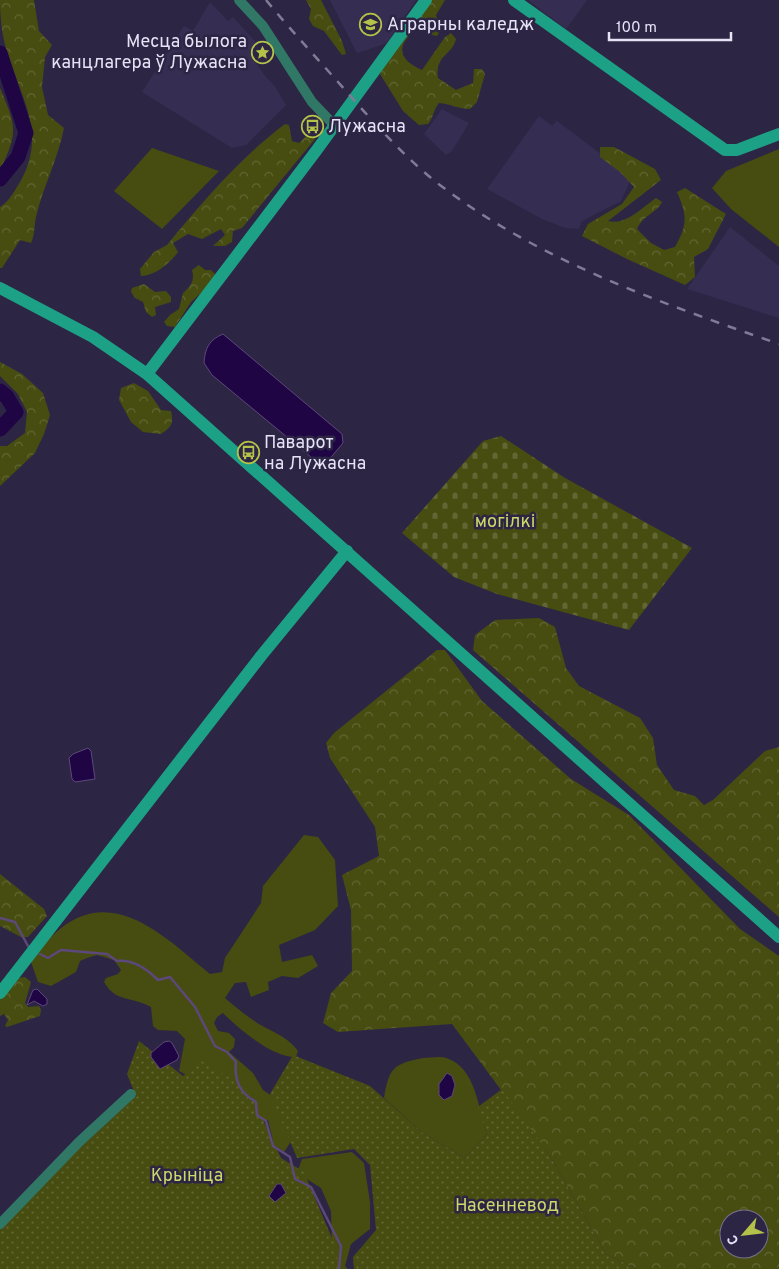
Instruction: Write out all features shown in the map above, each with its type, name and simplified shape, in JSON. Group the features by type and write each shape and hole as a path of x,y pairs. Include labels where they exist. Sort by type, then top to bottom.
{"street":[{"path":"239,0 263,26 312,102 335,126"},
{"path":"147,374 335,126 426,0"},
{"path":"514,0 725,150 737,150 779,134"},
{"path":"0,288 93,337 147,374 779,936"},
{"path":"0,993 261,656 347,550"},
{"path":"0,1224 79,1142 131,1094"}],"shaded area":[{"name":"Аграрны каледж","path":"330,0 416,0 387,43 357,53"},
{"name":"Аграрны каледж","path":"528,0 587,0 566,29"},
{"path":"210,2 228,21 233,17 264,51 254,60 274,85 286,105 246,145 232,148 142,92 184,26 193,31"},
{"path":"442,109 469,123 452,151 446,155 424,134"},
{"path":"539,116 552,126 557,121 632,177 621,201 582,221 579,229 565,228 542,219 487,189"},
{"path":"730,227 779,266 779,318 687,289"},
{"path":"223,334 342,434 343,443 327,462 321,463 311,457 212,375 204,363 205,353 211,342"},
{"path":"88,748 91,751 95,779 75,782 72,779 69,758 73,754"},
{"path":"37,989 47,999 47,1004 43,1006 34,1001 27,1005 33,990"},
{"path":"169,1041 179,1056 177,1060 160,1069 151,1057 151,1053 164,1042"},
{"path":"447,1073 452,1076 455,1085 452,1096 444,1100 439,1095 439,1084"},
{"path":"277,1184 281,1184 286,1193 275,1202 269,1196"}],"green space":[{"path":"0,0 34,0 39,31 52,45 45,57 42,87 48,115 64,128 39,206 31,243 20,240 2,268 0,268 0,207 12,196 26,171 31,155 32,140 28,110 4,40"},
{"path":"306,0 321,0 342,41 346,54 342,55 324,31 313,26 309,19 311,9"},
{"path":"431,0 445,0 436,15 440,31 437,36 419,30 413,32 402,48 404,57 412,65 422,70 445,37 451,33 456,39 454,45 439,64 438,78 456,90 473,83 474,69 482,69 485,74 477,102 470,109 439,103 428,124 419,125 403,111 380,74 384,63"},
{"path":"0,88 12,121 13,137 0,170"},
{"path":"285,124 289,125 292,141 299,143 310,132 315,131 315,139 242,228 233,231 232,242 225,246 213,246 225,235 221,229 202,239 188,234 173,243 178,252 171,260 152,274 141,276 140,269 154,252 167,245 238,165"},
{"path":"600,147 614,147 655,169 661,180 608,221 621,221 640,211 656,198 662,202 643,220 637,229 651,243 664,250 675,247 684,226 683,207 677,192 685,188 726,214 708,249 694,257 695,277 685,285 582,236 588,224 622,204 634,187 620,172 600,157"},
{"path":"152,148 219,171 162,229 114,191"},
{"path":"779,149 779,247 731,209 712,188 726,171"},
{"path":"199,265 205,270 211,270 215,274 210,285 191,302 175,327 167,326 164,322 179,309 183,293 193,280 192,270"},
{"path":"144,284 155,292 166,291 171,297 171,302 155,307 156,315 152,317 146,312 143,302 135,298 131,292 132,288"},
{"path":"0,362 22,374 43,393 50,415 35,453 0,486 0,446 7,446 25,433 27,412 18,394 0,376"},
{"path":"134,383 148,391 161,410 171,411 171,425 161,434 143,432 131,422 119,400 121,388"},
{"name":"могілкі","path":"501,436 565,478 692,548 629,630 497,594 454,577 402,533 483,441"},
{"path":"539,618 555,627 566,668 579,686 640,718 653,738 657,765 674,790 695,796 704,805 713,800 765,751 779,747 779,917 473,650 475,635 495,620"},
{"path":"437,650 445,650 482,701 571,779 629,815 740,929 779,956 779,1269 637,1269 606,1254 550,1156 452,1024 338,1032 323,1023 331,993 352,971 351,910 342,875 379,856 375,827 330,758 326,743 334,733"},
{"path":"304,835 318,837 335,860 338,906 315,930 279,945 282,962 312,955 318,966 298,978 282,976 268,982 269,990 251,997 246,982 235,983 225,998 253,1020 288,1041 298,1051 296,1057 277,1053 267,1048 238,1027 223,1013 217,1017 214,1023 218,1031 229,1033 235,1039 234,1047 229,1052 253,1073 263,1090 281,1102 296,1134 284,1152 274,1145 268,1120 243,1124 200,1082 179,1071 185,1039 177,1031 158,1030 153,1026 151,1007 119,996 109,989 104,982 106,978 118,974 121,970 114,960 97,955 87,958 80,961 76,972 51,986 38,982 31,962 53,935 74,919 95,913 116,913 136,920 156,931 210,974 222,972 225,958 261,903 263,886"},
{"path":"0,874 44,909 47,916 28,937 21,937 0,926"},
{"path":"25,977 31,982 25,1003 28,1007 39,1006 41,1010 40,1016 7,1027 5,1026 8,1020 4,1014 0,1016 0,998 18,978"},
{"name":"Крыніца","path":"139,1041 183,1076 203,1061 249,1090 281,1158 304,1172 334,1243 340,1269 0,1269 0,1229 45,1180 136,1096 127,1074"},
{"name":"Насенневод","path":"293,1055 370,1086 423,1133 465,1158 487,1134 478,1107 502,1089 550,1156 606,1254 637,1269 354,1269 353,1257 376,1230 370,1165 354,1149 297,1158 270,1094"},
{"path":"444,1057 456,1063 470,1079 487,1134 465,1158 423,1133 384,1098 388,1080 394,1069 399,1065 423,1058"},
{"path":"352,1152 364,1163 370,1202 370,1229 351,1244 345,1266 348,1269 338,1269 332,1252 331,1211 321,1188 297,1173 302,1159"}],"waterway":[{"path":"0,53 26,133 18,157 0,179"},
{"path":"0,391 7,397 16,412 0,429"},
{"path":"0,918 15,922 28,946"},
{"path":"40,954 48,958 61,950 107,954 117,961 139,966 158,980 170,977 195,1007 215,1046 227,1052 236,1062 236,1075 239,1086 246,1095 256,1102 257,1115 266,1121 273,1146 290,1157 295,1179 311,1187 341,1246 339,1269"}],"railway":[{"path":"266,0 397,147 436,182 475,210 516,235 601,277 689,312 779,344"}],"place":[{"name":"Аграрны каледж","path":"371,25"},
{"name":"Месца былога канцлагера ў Лужасна","path":"263,52"},
{"name":"Лужасна","path":"312,127"},
{"name":"Паварот на Лужасна","path":"248,453"}]}
